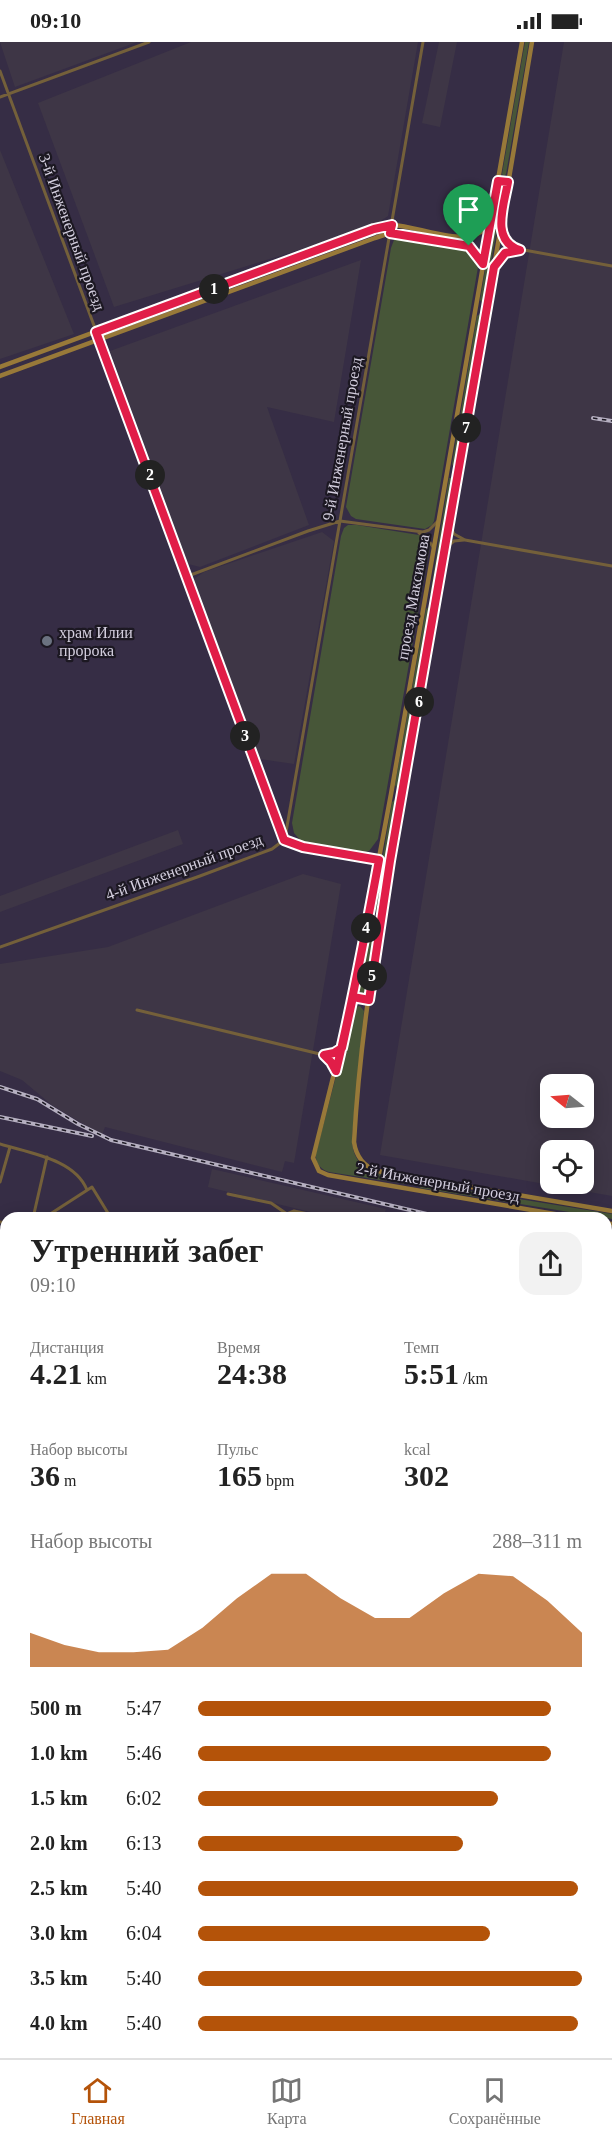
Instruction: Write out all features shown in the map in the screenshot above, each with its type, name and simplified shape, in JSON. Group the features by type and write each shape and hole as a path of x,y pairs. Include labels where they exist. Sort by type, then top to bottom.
{"main road":[{"name":"проезд Максимова","path":"328,1175 316,1167 314,1153 342,1048 369,914 522,42"},
{"name":"проезд Максимова","path":"380,1172 371,1169 361,1160 356,1151 355,1138 369,1000 381,916 437,603 532,42"},
{"path":"498,181 508,182"},
{"path":"0,367 374,229 392,225 466,237 479,234 491,223"},
{"path":"0,376 390,233 465,244 474,250 483,264"},
{"path":"476,308 487,309"},
{"path":"35,355 38,362"},
{"path":"447,470 459,472"},
{"path":"424,601 437,603"},
{"path":"391,794 402,796"},
{"path":"369,914 381,916"},
{"path":"353,997 369,1000"},
{"name":"2-й Инженерный проезд","path":"380,1172 612,1211"},
{"name":"2-й Инженерный проезд","path":"328,1175 544,1212"},
{"path":"413,1189 415,1179"}],"street":[{"path":"0,97 149,42"},
{"name":"9-й Инженерный проезд","path":"284,840 423,42"},
{"name":"3-й Инженерный проезд","path":"0,71 284,840"},
{"path":"500,228 508,244 520,250 612,266"},
{"path":"494,267 505,253 520,250"},
{"path":"188,576 340,521 415,531 429,530 438,519"},
{"path":"450,524 454,534 465,540"},
{"path":"415,531 427,538 433,549"},
{"path":"446,550 454,541 465,540 612,566"},
{"name":"4-й Инженерный проезд","path":"0,947 272,849 284,840 303,847 379,860"},
{"path":"137,1010 324,1055 342,1048"},
{"path":"324,1055 336,1071"},
{"path":"0,1144 47,1157 83,1178 87,1190"},
{"path":"0,1182 10,1147"},
{"path":"34,1212 47,1157"},
{"path":"53,1212 92,1187 107,1212"},
{"path":"228,1194 271,1203 281,1212"}],"shaded area":[{"path":"0,42 137,42 15,87"},
{"path":"191,42 418,42 388,216 370,228 114,307 38,103"},
{"path":"439,42 457,42 440,127 422,123"},
{"path":"564,42 612,42 612,1196 594,1193 594,1140 540,1140 540,1183 380,1155"},
{"path":"0,150 74,334 0,359"},
{"path":"361,260 334,422 267,407 309,525 200,567 188,564 110,351"},
{"path":"322,532 334,541 294,764 260,759 195,587 194,579 204,572"},
{"path":"178,830 183,844 0,912 0,896"},
{"path":"303,874 341,884 294,1163 285,1161 282,1172 105,1127 102,1135 53,1106 22,1080 0,1071 0,964 108,947"},
{"path":"212,1169 386,1209 385,1212 310,1212 208,1187"}],"green space":[{"path":"525,42 529,42 504,176 502,174"},
{"path":"502,187 504,190 482,302 480,300 499,189"},
{"path":"401,236 466,247 475,256 478,267 434,521 425,529 356,519 351,516 346,507 391,248 394,240"},
{"path":"480,314 455,465 453,466 477,316"},
{"path":"449,478 453,481 433,592 430,595"},
{"path":"348,525 419,535 429,541 430,545 378,839 369,851 362,853 302,842 294,833 292,823 341,536"},
{"path":"429,607 431,610 400,786 397,788 395,785 426,609"},
{"path":"395,800 397,803 379,910 376,912 374,909 392,802"},
{"path":"371,917 378,919 379,924 367,987 363,994 359,991 358,984"},
{"path":"360,1006 364,1011 352,1138 353,1149 356,1158 368,1170 407,1180 406,1184 329,1172 323,1169 316,1160 353,1011 355,1007"},
{"path":"420,1183 600,1212 569,1212 419,1186"}],"railway":[{"path":"593,418 612,421"},
{"path":"0,1087 37,1099 78,1124 111,1140 418,1212"},
{"path":"0,1117 92,1136"}],"place":[{"name":"храм Илии пророка","path":"47,641"}],"route":[{"path":"469,246 390,233 392,225 374,229 96,332 284,840 303,847 379,860 351,1007 342,1048 336,1071 324,1055 342,1048 351,1007 353,997 369,1000 390,861 494,267 505,253 520,250 508,244 500,228 508,182 498,181 483,264 469,246"}]}
